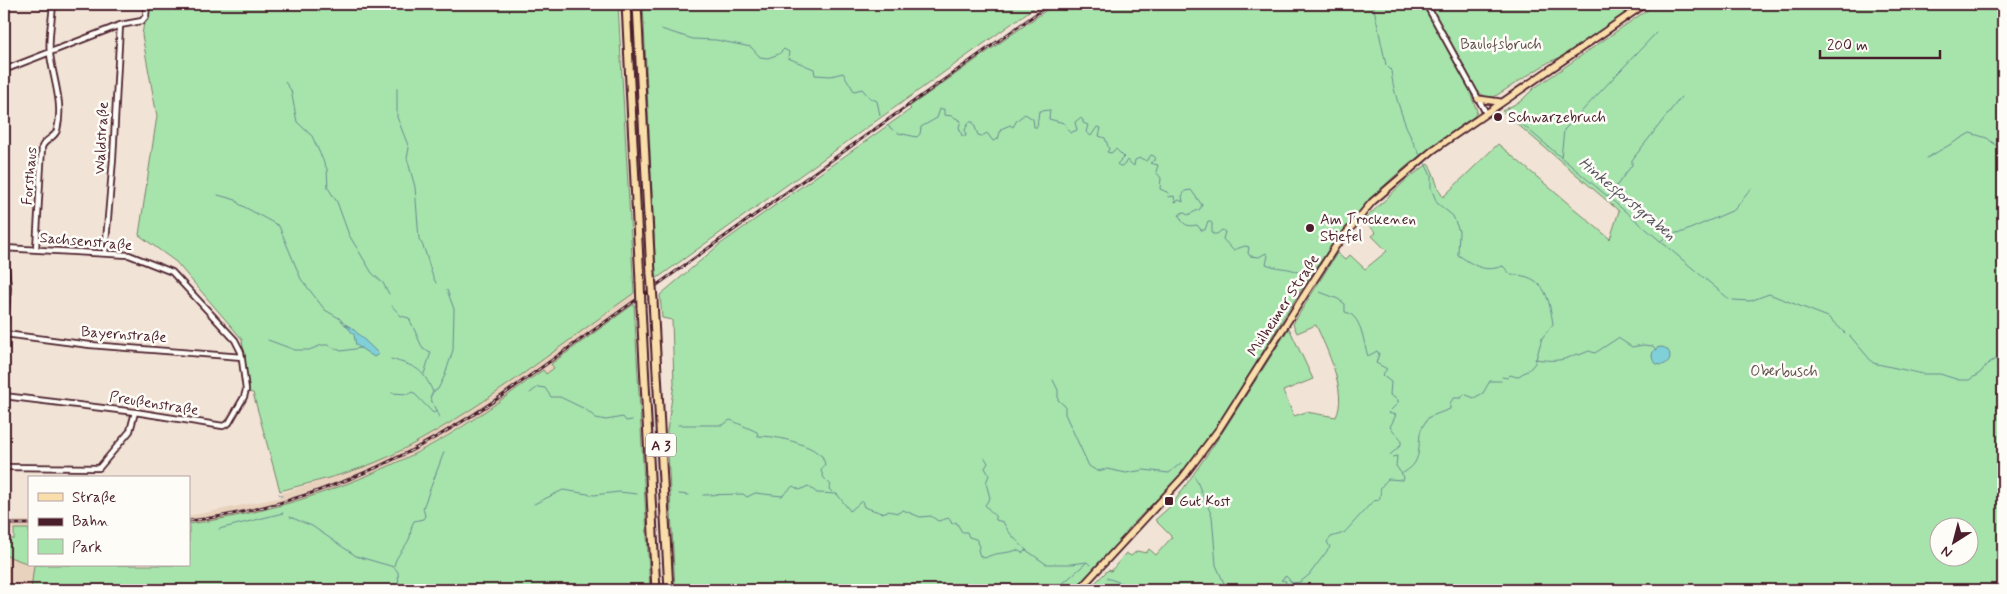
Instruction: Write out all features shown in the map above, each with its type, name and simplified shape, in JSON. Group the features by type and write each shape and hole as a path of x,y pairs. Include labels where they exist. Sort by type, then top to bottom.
{"highway":[{"name":"A 3","path":"626,4 656,590"},
{"name":"A 3","path":"637,4 669,590"}],"main road":[{"name":"Mülheimer Straße","path":"1079,590 1183,477 1219,429 1301,299 1357,219 1391,184 1433,150 1645,4"},
{"path":"1478,99 1502,102"}],"street":[{"name":"Forsthaus","path":"36,249 42,147 46,141 55,135 57,129 58,89 50,53 53,4"},
{"path":"4,70 120,25 142,21 146,16 146,4"},
{"path":"1426,4 1486,113"},
{"name":"Waldstraße","path":"105,253 113,159 120,25"},
{"path":"4,248 8,288 4,336"},
{"name":"Sachsenstraße","path":"4,248 129,255 172,272 235,340 242,357"},
{"name":"Bayernstraße","path":"4,336 242,357"},
{"name":"Preußenstraße","path":"4,396 135,412 226,426 246,390 242,357"},
{"path":"4,466 102,466 132,429 135,412"}],"shaded area":[{"path":"634,293 634,304 551,364 554,368 546,374 543,370 480,415 434,443 390,466 337,489 280,506 233,518 190,524 190,516 278,498 282,493 353,471 387,457 431,434 487,398"},
{"path":"4,521 28,521 28,529 4,530"},
{"path":"4,555 28,564 28,566 35,566 31,590 4,590"}],"green space":[{"path":"147,4 618,4 634,293 514,380 421,440 362,468 280,491 253,393 248,392 242,339 176,262 139,235 157,116 142,35"},
{"path":"643,4 1039,4 656,279"},
{"name":"Baulofsbruch","path":"1055,4 1640,4 1566,55 1549,62 1494,97 1486,97 1477,91 1471,95 1477,111 1475,116 1393,177 1349,223 1314,271 1234,399 1186,471 1128,529 1125,536 1074,590 675,590 667,431 674,384 672,320 662,318 660,295 719,245"},
{"name":"Oberbusch","path":"1656,4 2003,4 2003,590 1088,590 1108,570 1111,571 1126,553 1131,556 1137,551 1146,553 1149,549 1156,555 1172,537 1155,520 1172,505 1222,433 1289,328 1313,379 1283,391 1294,416 1306,412 1336,417 1339,407 1338,384 1335,371 1316,325 1297,333 1293,324 1337,253 1345,260 1350,255 1365,269 1387,251 1372,236 1376,233 1364,220 1407,179 1428,164 1443,197 1498,144 1610,239 1619,211 1502,111 1521,101 1533,89"},
{"path":"634,304 650,590 31,590 34,566 190,566 190,524 221,519 284,504 345,485 374,473 433,444 462,427 543,370 546,374 554,368 551,364"},
{"path":"14,529 28,529 28,564 4,555 4,539 14,539"}],"water":[{"path":"345,324 352,328 379,354 374,357 356,345 354,335"},
{"path":"1661,347 1667,350 1670,356 1667,362 1661,365 1655,362 1652,356 1655,350"}],"waterway":[{"path":"1373,4 1386,65 1391,70 1398,103 1412,139 1422,158"},
{"path":"661,29 693,39 716,40 751,47 760,57 768,58 779,54 784,49 789,52 788,58 814,69 815,75 831,76 843,73 854,91 862,89 870,98 877,101 880,115"},
{"path":"1561,158 1564,130 1656,33"},
{"path":"285,82 291,90 297,122 312,136 327,169 328,188 337,202 349,235 372,273 383,283 389,294"},
{"path":"397,88 397,117 409,148 407,158 415,187 419,239 436,283"},
{"path":"1608,197 1632,165 1632,160 1681,97"},
{"path":"898,133 917,137 920,134 921,127 937,118 940,109 944,109 944,115 952,116 961,121 959,127 962,136 966,136 965,130 969,122 973,122 978,135 982,136 987,133 993,141 998,139 1001,129 1010,125 1013,127 1017,120 1025,114 1033,119 1034,127 1037,127 1039,111 1050,110 1049,119 1064,123 1070,133 1077,130 1075,122 1080,118 1083,120 1083,123 1088,125 1086,132 1091,136 1097,127 1101,128 1099,136 1105,138 1109,149 1107,152 1111,153 1116,149 1124,157 1117,164 1120,166 1124,165 1127,160 1134,166 1135,160 1140,158 1147,161 1151,155 1154,156 1156,159 1150,163 1158,165 1156,172 1161,178 1160,189 1169,193 1168,197 1174,196 1175,202 1179,200 1183,202 1182,196 1185,191 1191,190 1202,205 1200,209 1188,215 1183,212 1179,215 1186,224 1191,226 1197,225 1201,230 1205,230 1208,221 1212,223 1212,234 1217,234 1222,230 1225,232 1223,239 1233,250 1245,246 1249,247 1248,253 1250,256 1259,257 1266,253 1268,256 1266,264 1291,269 1306,277"},
{"name":"Hinkesforstgraben","path":"1511,115 1729,299"},
{"path":"888,126 893,130"},
{"path":"1927,158 1970,133 1987,138 2003,151"},
{"path":"1424,161 1431,176 1431,188 1437,203 1453,216 1459,231 1458,255 1479,267 1490,269 1503,266 1511,275 1531,279 1543,289 1550,305 1553,324 1542,338 1535,363 1530,369 1517,377 1510,375 1507,378 1502,377"},
{"path":"1661,241 1669,234 1683,232 1734,210 1751,189"},
{"path":"218,195 236,200 239,204 279,226 301,279 325,310 339,318 349,329"},
{"path":"433,392 438,389 445,375 453,350 454,309 447,290"},
{"path":"1257,590 1285,587 1286,581 1281,580 1286,576 1292,583 1300,582 1309,575 1330,547 1327,542 1331,537 1344,533 1373,501 1379,500 1381,488 1388,479 1402,480 1404,477 1396,466 1397,456 1392,457 1390,455 1401,445 1401,439 1390,427 1396,415 1388,413 1398,403 1398,400 1390,395 1391,382 1382,375 1387,369 1376,363 1379,354 1377,351 1368,356 1361,330 1355,318 1345,312 1345,304 1320,292"},
{"name":"Hinkesforstgraben","path":"1733,300 1750,301 1769,294 1828,317 1845,333"},
{"path":"392,306 401,316 409,318 423,349 431,352 424,374"},
{"name":"Hinkesforstgraben","path":"1850,336 1873,363 1923,374 1940,374 1959,380 1969,380 1980,373 1990,362 2003,356"},
{"path":"1535,359 1556,360 1589,351 1595,353 1618,338 1632,347 1653,346 1656,350"},
{"path":"268,340 295,350 309,350 322,345 328,345 341,351 361,348"},
{"path":"391,359 412,366 425,377 433,392 430,398 440,419"},
{"path":"1053,380 1058,390 1058,400 1065,406 1065,414 1089,466 1097,471 1107,469 1126,473 1144,470 1169,473 1181,463"},
{"path":"1403,473 1416,461 1423,425 1429,417 1450,409 1450,403 1454,398 1461,398 1464,394 1474,398 1483,393 1490,381 1501,381"},
{"path":"530,393 538,387 545,388 551,397 560,397 585,409 596,418 606,420 623,417 626,421 632,420"},
{"path":"392,393 408,394 413,392 433,413 437,411"},
{"path":"678,425 723,425 730,420 733,421"},
{"path":"735,422 757,432 758,436 772,437 806,446 822,456 825,464 821,471 824,478 831,485 829,489 832,492"},
{"path":"394,566 410,537 414,521 423,519 425,516 423,508 444,452"},
{"path":"985,458 988,463 985,468 989,475 986,483 990,498 985,505 995,516 996,520 1003,522 1011,535 1026,550"},
{"path":"1195,477 1212,516 1216,565 1227,590"},
{"path":"703,495 743,494 747,497 755,493 782,496 793,486 800,490 808,486 817,493 837,494 850,511 862,501 864,507 882,513 888,511 898,513 903,510 920,517 931,516 938,521 949,518 952,524 956,522 962,532 967,532 969,537 976,539 980,546 978,550 980,556 985,558 1017,550 1022,553 1026,550 1046,564 1087,562 1090,565"},
{"path":"534,504 563,490 594,495 619,492 637,494"},
{"path":"679,494 689,495"},
{"path":"219,529 283,513"},
{"path":"290,517 312,526 356,556 394,567 398,572 399,590"},
{"path":"1060,586 1086,563"},
{"path":"1107,578 1134,590"},
{"path":"1913,590 1925,583 1940,590 1997,585 2003,589"},
{"path":"1041,590 1050,589"}],"railway":[{"path":"190,521 273,505 354,478 430,441 467,419 1050,4"},
{"path":"4,524 28,524"}],"place":[{"name":"Schwarzebruch","path":"1498,117"},
{"name":"Am Trockenen Stiefel","path":"1310,228"},
{"name":"Gut Kost","path":"1169,501"}]}
